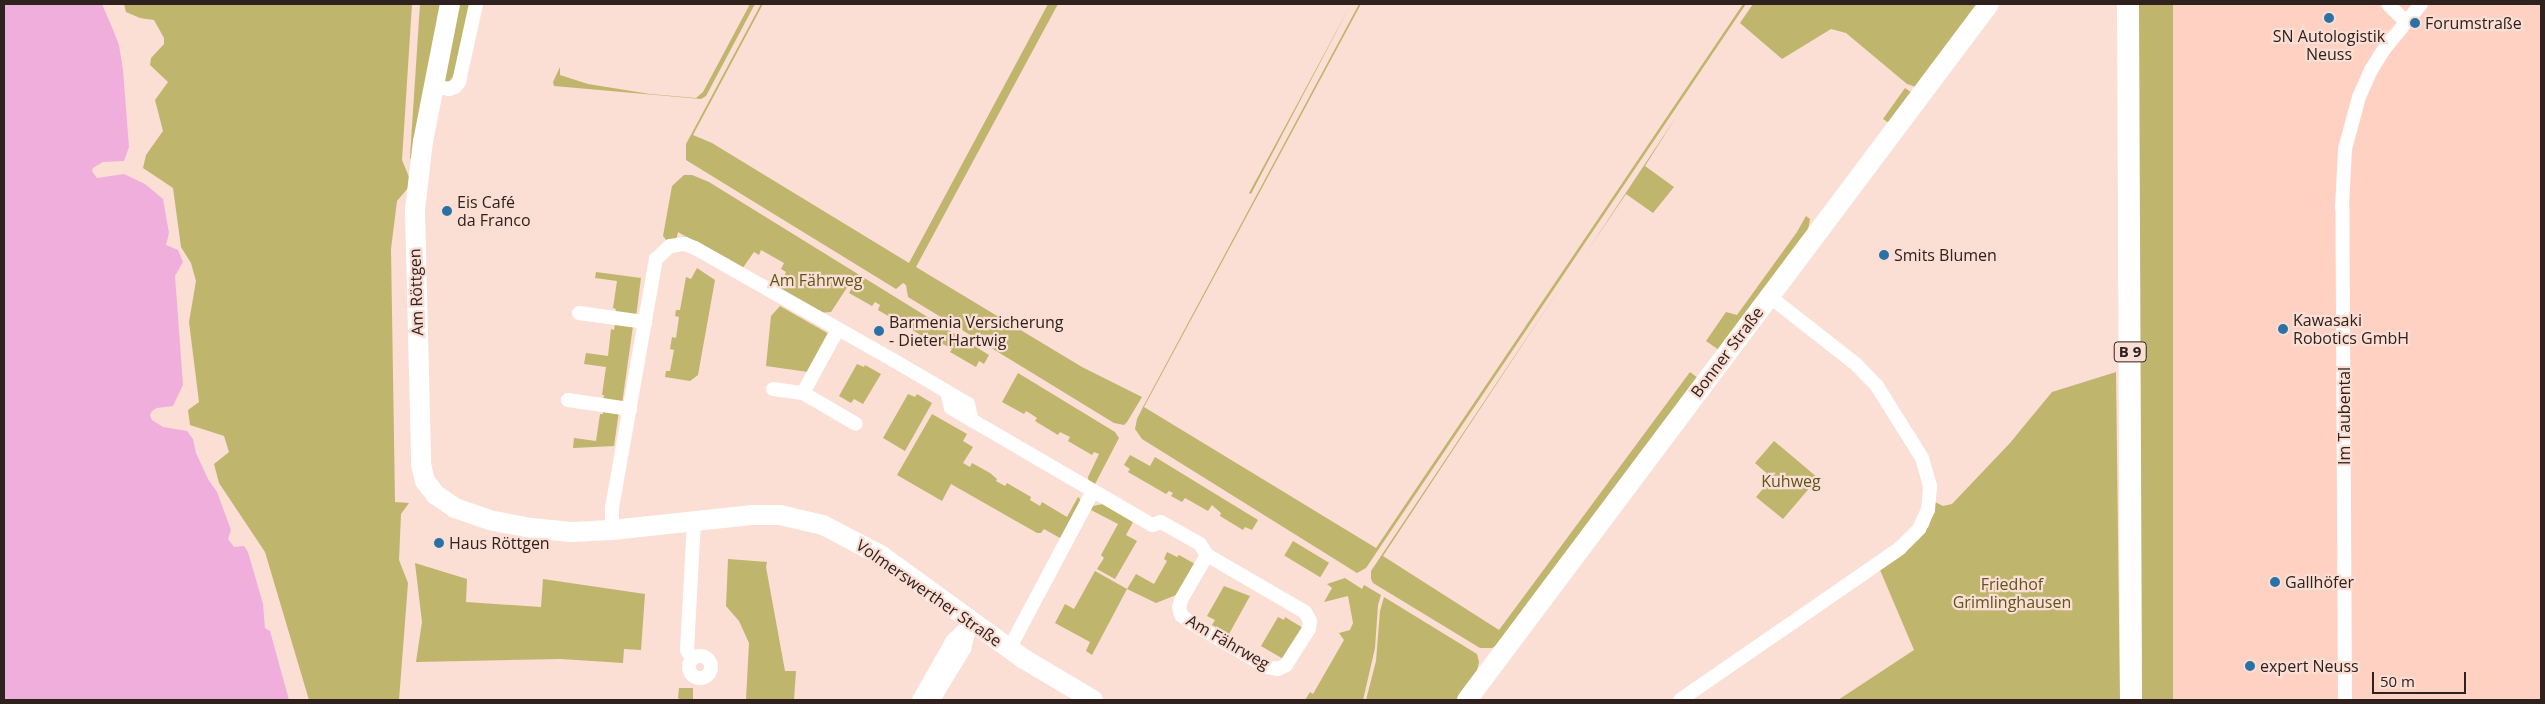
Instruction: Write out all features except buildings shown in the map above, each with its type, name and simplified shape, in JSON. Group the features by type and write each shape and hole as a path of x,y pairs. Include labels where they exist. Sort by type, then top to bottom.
{"main road":[{"name":"B 9","path":"2128,4 2131,700"}],"street":[{"name":"Am Röttgen","path":"436,495 425,481 421,464 414,238 417,181 450,4"},
{"path":"435,86 449,89 455,87 459,82 476,4"},
{"name":"Bonner Straße","path":"1467,700 1988,4"},
{"path":"2388,4 2406,21"},
{"name":"Im Taubental","path":"2345,700 2343,175 2349,131 2359,97 2371,70 2406,21 2421,4"},
{"name":"Am Fährweg","path":"612,530 612,508 656,259 665,248 680,244 695,248 947,392 951,408 972,421 1093,492 1152,524 1162,522 1200,544 1208,556 1307,614 1310,621 1309,629 1286,665 1278,669 1267,667 1188,621 1181,615 1179,607 1182,598 1208,556"},
{"path":"1680,700 1900,548 1915,535 1923,523 1928,510 1930,486 1922,458 1877,386 1857,365 1768,296"},
{"path":"579,313 645,322"},
{"path":"803,393 838,329"},
{"path":"773,389 803,393 856,424"},
{"path":"568,400 630,409"},
{"path":"1009,648 1093,492"},
{"name":"Volmerswerther Straße","path":"436,495 455,508 467,513 511,525 571,532 780,515 823,524 882,556 1009,648 1061,683 1093,700"},
{"path":"692,659 687,650 694,521"},
{"path":"919,700 953,640 971,622"},
{"path":"933,700 964,648 971,622"}],"shaded area":[{"path":"4,4 102,4 114,32 119,45 123,70 129,147 124,161 103,162 93,168 92,171 97,178 124,174 145,184 163,199 169,233 166,245 178,250 183,262 175,276 183,385 173,406 157,408 150,415 152,420 163,427 187,431 193,439 196,453 208,479 217,492 231,530 228,539 234,547 244,546 248,552 263,604 265,628 270,631 289,700 4,700"},
{"path":"2173,4 2541,4 2541,700 2173,700"}],"green space":[{"path":"124,4 412,4 402,160 409,177 408,188 397,201 391,249 395,502 409,503 401,514 399,560 408,583 399,700 309,700 265,552 219,483 214,464 229,452 224,436 190,425 188,410 199,402 189,322 196,281 191,263 181,247 173,188 143,168 146,155 163,131 155,100 168,82 150,65 151,58 164,44 164,38 154,20 140,18 126,12"},
{"path":"420,4 444,4 411,160 410,157"},
{"path":"456,4 471,4 457,67 452,78 448,82 444,82"},
{"path":"750,4 755,4 706,96 701,99 554,86 553,82 560,67 560,75 588,84 650,94 696,98 703,92"},
{"path":"761,4 763,4 693,135 712,143 909,263 1048,4 1058,4 916,267 1082,367 1142,397 1124,425 1114,423 908,297 906,285 903,283 896,289 686,160 686,144"},
{"path":"1351,4 1251,194 1249,193 1295,108"},
{"path":"1359,4 1361,4 1144,407 1376,548 1743,4 1746,4 1366,568 1357,573 1142,439 1135,429 1137,419 1143,407"},
{"path":"1753,4 1978,4 1916,87 1907,84 1846,33 1831,29 1782,59 1740,23"},
{"path":"2137,4 2173,4 2173,700 2137,700"},
{"path":"1905,88 1912,93 1889,123 1883,119"},
{"path":"1676,117 1645,166 1674,187 1653,213 1626,194 1586,253"},
{"path":"684,175 692,175 709,182 989,355 984,364 979,361 976,367 950,352 952,349 943,344 941,347 878,310 880,305 875,302 872,306 849,293 852,288 848,286 831,312 817,313 777,289 786,272 781,269 784,263 761,250 759,255 754,252 742,269 678,232 676,240 668,242 663,236 672,186"},
{"path":"1806,216 1810,219 1808,230 1719,350 1706,341 1726,312 1737,315 1797,232"},
{"path":"697,268 715,280 698,375 690,381 665,377 666,371 670,371 674,350 670,349 672,337 676,338 679,317 675,316 676,310 680,310 686,277 691,279"},
{"path":"596,272 641,278 636,317 615,315 616,309 613,308 617,281 595,278"},
{"path":"1566,279 1383,556 1499,630 1690,372 1698,378 1501,643 1492,648 1480,648 1373,583 1371,571"},
{"name":"Am Fährweg","path":"780,306 829,334 808,372 766,366 771,316"},
{"path":"615,324 633,326 622,404 603,401 604,395 602,395 606,367 584,364 586,353 608,356 611,329 614,330"},
{"path":"857,364 864,367 865,365 881,374 863,404 854,399 851,403 839,396"},
{"name":"Friedhof Grimlinghausen","path":"2116,372 2120,700 1838,700 1914,650 1880,570 1919,539 1929,526 1935,502 1943,506 1952,504 2010,443 2052,392"},
{"path":"1018,373 1115,432 1119,438 1094,486 1089,484 1088,477 1099,454 1094,452 1092,455 1068,441 1070,437 1060,432 1058,435 1035,421 1037,418 1026,411 1024,414 1002,402"},
{"path":"908,394 915,397 917,394 932,403 905,451 883,438"},
{"path":"603,408 619,411 614,446 573,448 574,438 596,441 600,414 603,414"},
{"path":"932,414 967,434 963,441 973,447 963,463 970,467 972,463 990,473 997,479 996,481 1005,486 1007,483 1031,497 1030,500 1040,506 1042,502 1067,517 1078,497 1082,501 1060,538 1044,529 1041,533 1037,533 951,484 942,501 897,475"},
{"name":"Kuhweg","path":"1774,441 1818,478 1783,519 1756,497 1772,478 1755,463"},
{"path":"1130,455 1150,466 1155,457 1258,520 1252,530 1245,527 1243,530 1220,516 1221,513 1212,505 1208,511 1185,498 1182,502 1171,496 1173,493 1169,491 1166,494 1128,472 1130,469 1124,465"},
{"path":"1103,504 1133,522 1126,535 1137,541 1115,579 1097,569 1104,558 1101,555 1118,524 1091,510 1093,506"},
{"path":"1293,541 1329,563 1320,577 1284,556"},
{"path":"1167,552 1177,557 1179,555 1195,564 1176,595 1156,603 1127,589 1136,574 1154,584 1167,561 1164,559"},
{"path":"728,559 767,562 766,567 785,671 796,671 794,700 746,700 749,643 739,621 726,606"},
{"path":"415,563 467,579 466,602 541,607 543,579 645,594 641,650 624,649 623,663 561,659 416,662 422,622"},
{"path":"1095,571 1127,589 1092,655 1086,651 1090,642 1055,623 1065,604 1074,609"},
{"path":"1345,578 1362,589 1364,585 1381,595 1378,605 1375,648 1363,700 1305,700 1310,692 1313,694 1344,640 1339,633 1350,630 1353,623 1348,596 1324,602 1332,588 1327,584"},
{"path":"1224,586 1250,596 1229,634 1212,625 1215,620 1207,616"},
{"path":"1384,597 1477,654 1479,662 1476,675 1458,700 1366,700 1376,661 1380,611"},
{"path":"1278,617 1284,620 1285,617 1303,628 1285,660 1261,646"},
{"path":"679,688 693,688 693,700 681,700 678,698"}],"place":[{"name":"SN Autologistik Neuss","path":"2329,18"},
{"name":"Forumstraße","path":"2415,23"},
{"name":"Eis Café da Franco","path":"447,211"},
{"name":"Smits Blumen","path":"1884,255"},
{"name":"Kawasaki Robotics GmbH","path":"2283,329"},
{"name":"Barmenia Versicherung - Dieter Hartwig","path":"879,331"},
{"name":"Haus Röttgen","path":"439,543"},
{"name":"Gallhöfer","path":"2275,582"},
{"name":"expert Neuss","path":"2250,666"}]}
